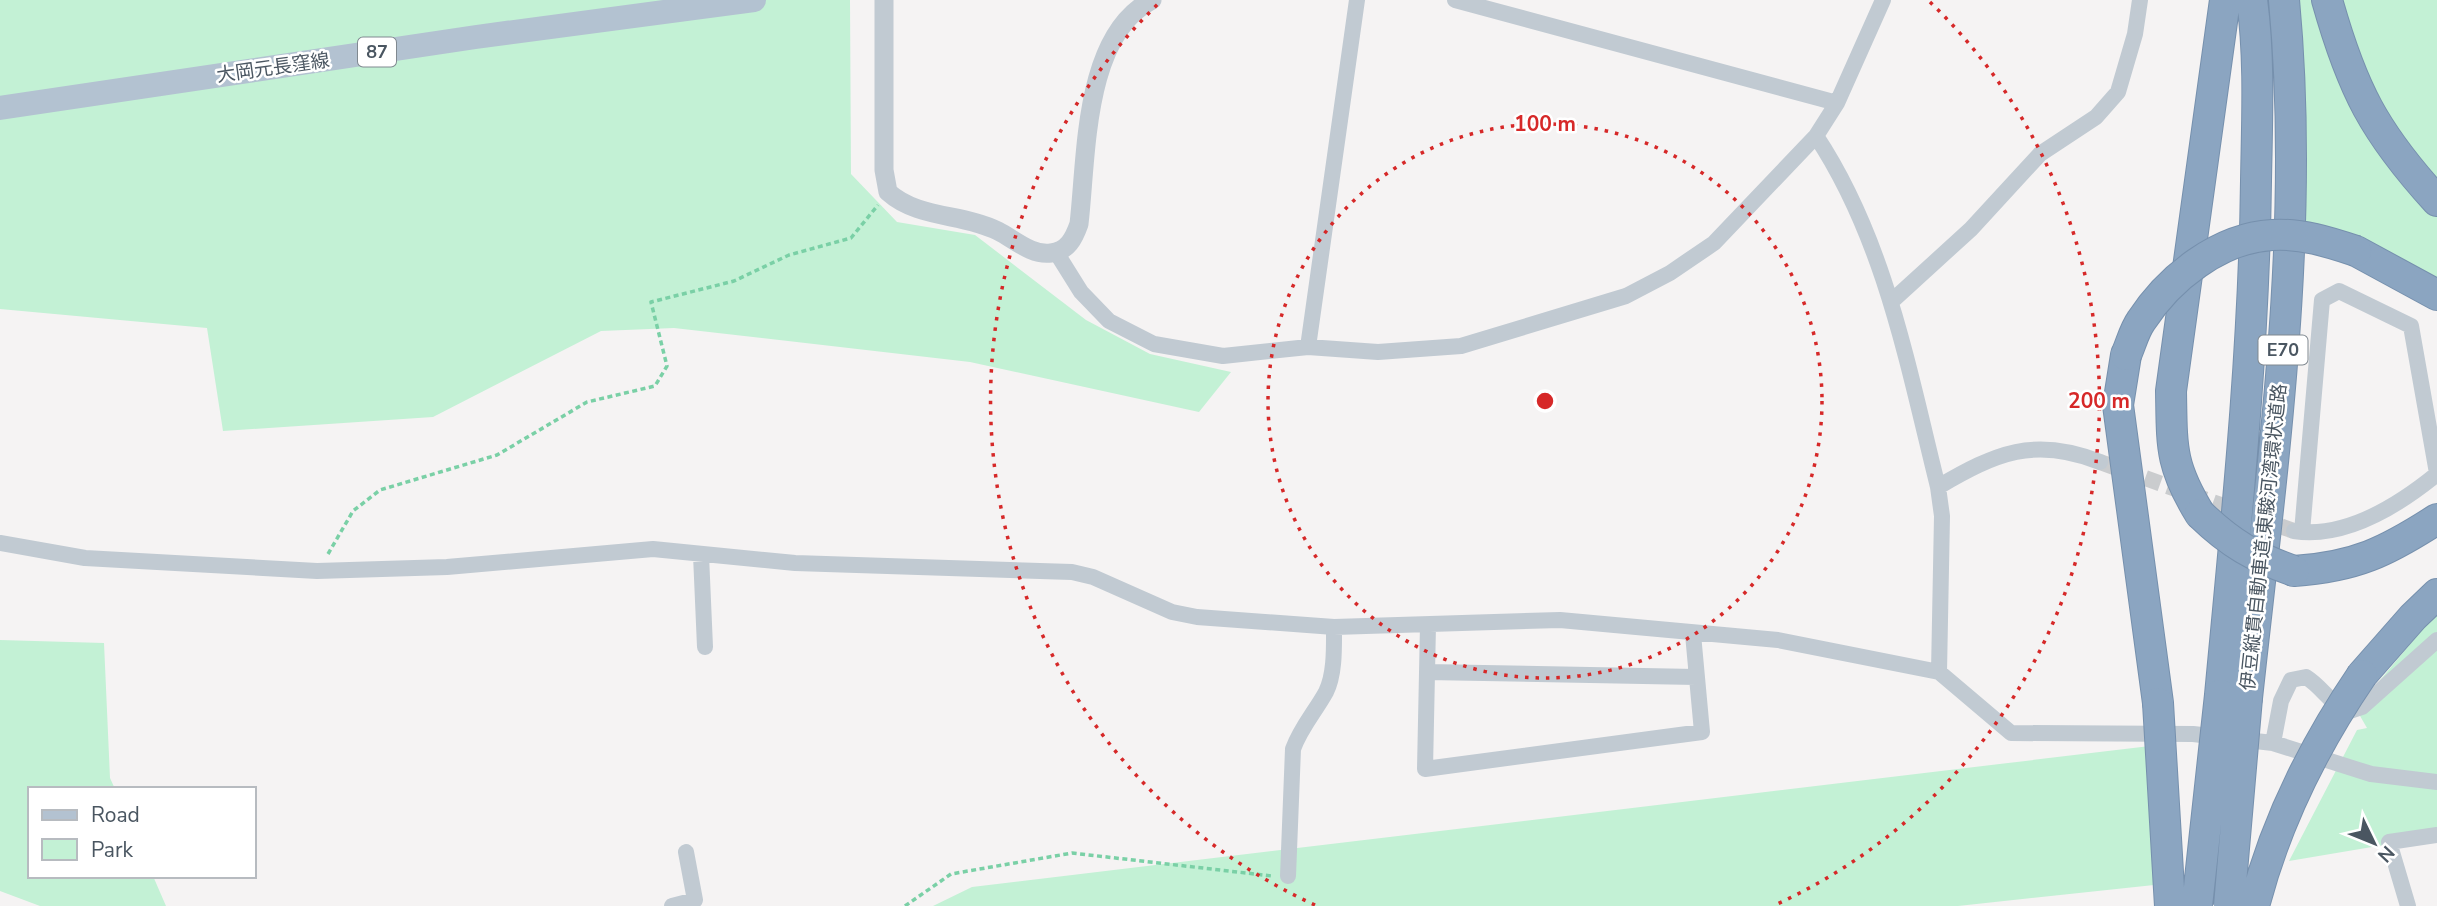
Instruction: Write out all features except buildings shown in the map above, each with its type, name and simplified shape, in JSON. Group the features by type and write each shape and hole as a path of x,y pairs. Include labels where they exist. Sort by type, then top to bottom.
{"highway":[{"path":"2225,0 2171,391 2172,448 2180,482 2200,514 2226,538 2255,557 2294,571 2335,568 2370,558 2437,519"},
{"name":"伊豆縦貫自動車道;東駿河湾環状道路","path":"2230,906 2234,697 2245,421 2255,255 2257,112 2252,0"},
{"name":"伊豆縦貫自動車道;東駿河湾環状道路","path":"2197,906 2234,697 2281,383 2291,134 2284,0"},
{"path":"2327,0 2344,60 2365,106 2395,154 2437,201"},
{"path":"2170,906 2158,703 2118,405 2126,355 2139,323 2157,299 2182,274 2230,245 2254,237 2297,235 2356,251 2437,295"},
{"path":"2254,906 2265,862 2288,802 2330,721 2362,675 2437,594"}],"main road":[{"name":"大岡元長窪線","path":"0,108 476,37 754,0"}],"street":[{"path":"884,0 884,170 888,192 912,209 970,220 997,230 1032,250 1056,252 1073,240 1079,224 1097,74 1109,42 1124,21 1152,0"},
{"path":"1308,347 1357,0"},
{"path":"1455,0 1837,103"},
{"path":"1056,252 1081,292 1109,321 1154,344 1223,356 1308,347 1378,352 1461,346 1626,296 1670,273 1714,243 1816,136 1837,103 1883,0"},
{"path":"1892,301 1971,229 2040,154 2096,117 2119,92 2135,34 2140,0"},
{"path":"1816,136 1842,176 1892,301 1938,487 1942,516 1939,672"},
{"path":"2339,291 2411,326 2437,474 2416,492 2358,523 2298,531 2322,300 2339,291"},
{"path":"1938,487 1996,455 2051,449 2076,452 2100,462"},
{"path":"0,543 85,558 317,571 447,568 653,549 795,563 1072,572 1093,577 1185,615 1334,627 1571,621 1693,634 1778,639 1939,672 2011,733 2193,733 2273,743 2371,774 2437,782"},
{"path":"701,555 705,647"},
{"path":"1428,625 1425,769 1702,732 1693,634"},
{"path":"1288,876 1293,749 1300,730 1327,690 1334,654 1334,627"},
{"path":"2273,743 2281,701 2291,680 2306,677 2318,684 2328,701 2347,712 2362,707 2437,640"},
{"path":"1427,672 1696,677"},
{"path":"2408,906 2389,842 2437,835"},
{"path":"672,906 695,900 687,852"}],"path":[{"path":"317,571 353,511 380,489 497,455 587,402 655,386 667,366 651,302 734,281 789,255 852,238 888,192"},
{"path":"905,906 951,874 1072,853 1274,877 1288,876"}],"green space":[{"path":"0,0 850,0 851,174 897,222 975,235 1086,320 1150,354 1231,372 1199,412 970,362 674,328 601,331 433,417 223,431 207,328 0,309"},
{"path":"2294,0 2316,0 2437,211 2437,284 2300,223"},
{"path":"2337,0 2437,0 2437,188 2359,93"},
{"path":"2437,612 2437,836 2289,861 2357,730 2367,728 2356,709"},
{"path":"0,640 104,643 110,778 114,787 28,787 28,878 154,878 166,906 40,906 0,891"},
{"path":"2150,746 2154,885 1958,906 933,906 972,887"}],"tunnel":[{"path":"2100,462 2294,531"}]}
